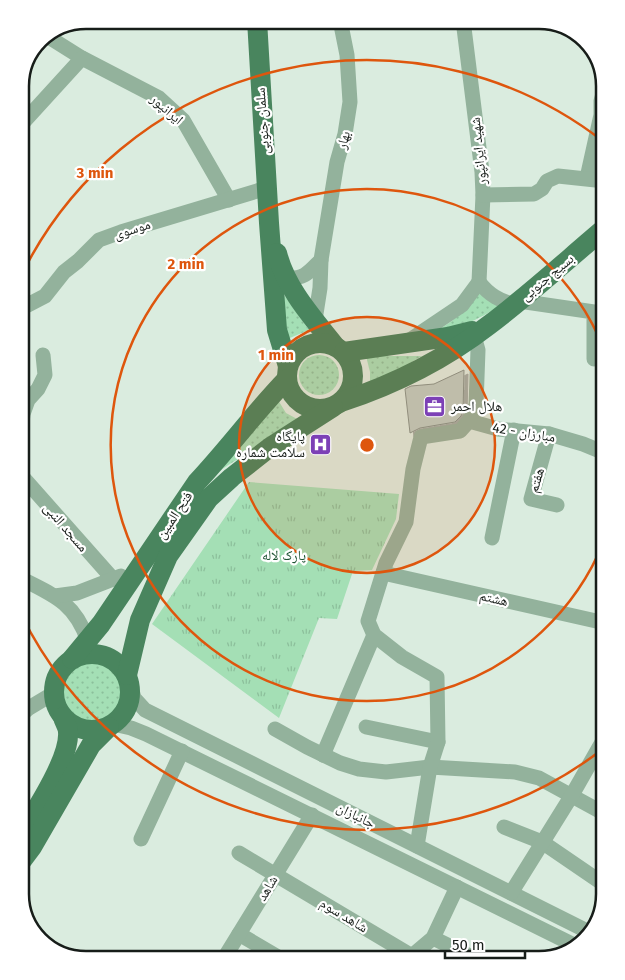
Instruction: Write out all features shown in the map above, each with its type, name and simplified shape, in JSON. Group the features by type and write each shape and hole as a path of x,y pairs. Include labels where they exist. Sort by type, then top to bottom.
{"main road":[{"name":"سلمان جنوبی","path":"258,29 269,222"},
{"path":"269,222 280,263 296,295 351,362 354,372 353,383 349,394 337,404 318,409 303,404 295,398 290,389 277,330 269,222"},
{"name":"بسیج جنوبی","path":"337,404 375,391 448,353 481,331 596,236"},
{"path":"288,373 294,356 313,343 324,343 340,349 448,337 481,331"},
{"name":"فتح المبین","path":"72,659 88,641 197,482 288,373"},
{"name":"فتح المبین","path":"129,681 140,620 168,556 210,498 232,477 269,448 337,404"},
{"path":"29,821 45,796 63,755 68,731 63,717 56,706 54,693 56,680 62,668 72,659 84,654 97,654 110,658 120,665 129,681 130,699 126,711 91,746 29,851"},
{"path":"63,717 73,726 84,730 97,730 111,726"}],"street":[{"name":"بهار","path":"315,320 320,288 321,260 337,162 346,134 350,102 347,55 342,29"},
{"name":"شهید ایرانپور","path":"464,29 482,172 483,195 479,282"},
{"name":"ایرانپور","path":"53,39 82,58 159,98 183,120 229,200"},
{"path":"29,116 82,58"},
{"path":"587,178 596,138"},
{"path":"483,195 534,194 542,189 547,180 558,176 596,180"},
{"name":"موسوی","path":"29,304 45,296 64,272 78,262 100,240 267,188"},
{"path":"287,278 298,279 308,274 321,260"},
{"path":"407,342 462,305 479,282 486,292 498,300 594,312 594,359"},
{"path":"417,846 430,768 438,742 437,677 402,657 374,635 368,621 383,573 406,522 413,469 421,436 460,431 469,420 476,404 478,350 481,331"},
{"path":"29,399 38,389 45,375 43,355"},
{"name":"مبارزان - 42","path":"469,420 498,429 549,434 596,449"},
{"path":"492,538 514,430"},
{"name":"هفتم","path":"549,434 531,499 557,505"},
{"name":"مسجد النبی","path":"29,484 113,579"},
{"path":"55,596 77,593 138,568"},
{"name":"هشتم","path":"383,573 596,621"},
{"path":"29,583 55,596 72,611 82,624 88,641"},
{"path":"323,755 374,635"},
{"name":"جانبازان","path":"129,681 134,698 145,710 584,930"},
{"path":"29,708 54,693"},
{"path":"148,735 150,723 160,717"},
{"name":"جانبازان","path":"111,726 131,728 148,735 569,943"},
{"path":"366,727 438,742"},
{"path":"274,729 323,755 359,769 386,772 430,768 515,772 539,778 596,809"},
{"path":"141,839 182,752"},
{"path":"510,893 572,795 596,753"},
{"name":"شاهد","path":"229,951 312,815"},
{"path":"504,827 542,842 596,879"},
{"name":"شاهد سوم","path":"239,853 276,874 398,951"},
{"path":"417,951 432,938 457,887"},
{"path":"239,934 268,951"},
{"path":"432,938 459,951"}],"green space":[{"path":"479,291 501,305 467,323 430,334 458,316"},
{"path":"284,295 309,330 285,340"},
{"path":"323,355 330,358 336,364 339,375 338,383 330,392 323,395 315,395 308,392 300,383 299,371 302,364 311,356"},
{"path":"366,356 422,356 370,386 370,372"},
{"path":"278,400 286,413 299,420 219,471"},
{"name":"پارک لاله","path":"249,482 399,494 396,519 372,570 353,571 337,619 319,618 279,718 152,624"},
{"path":"90,660 112,669 118,674 124,685 124,704 112,719 88,721 74,718 64,703 63,683 76,665"}],"building":[{"name":"هلال احمر","path":"464,370 463,412 461,416 455,422 420,428 410,433 405,389 411,386 434,384"}],"place":[{"name":"هلال احمر","path":"435,406"},
{"name":"پایگاه سلامت شماره","path":"321,444"}]}
